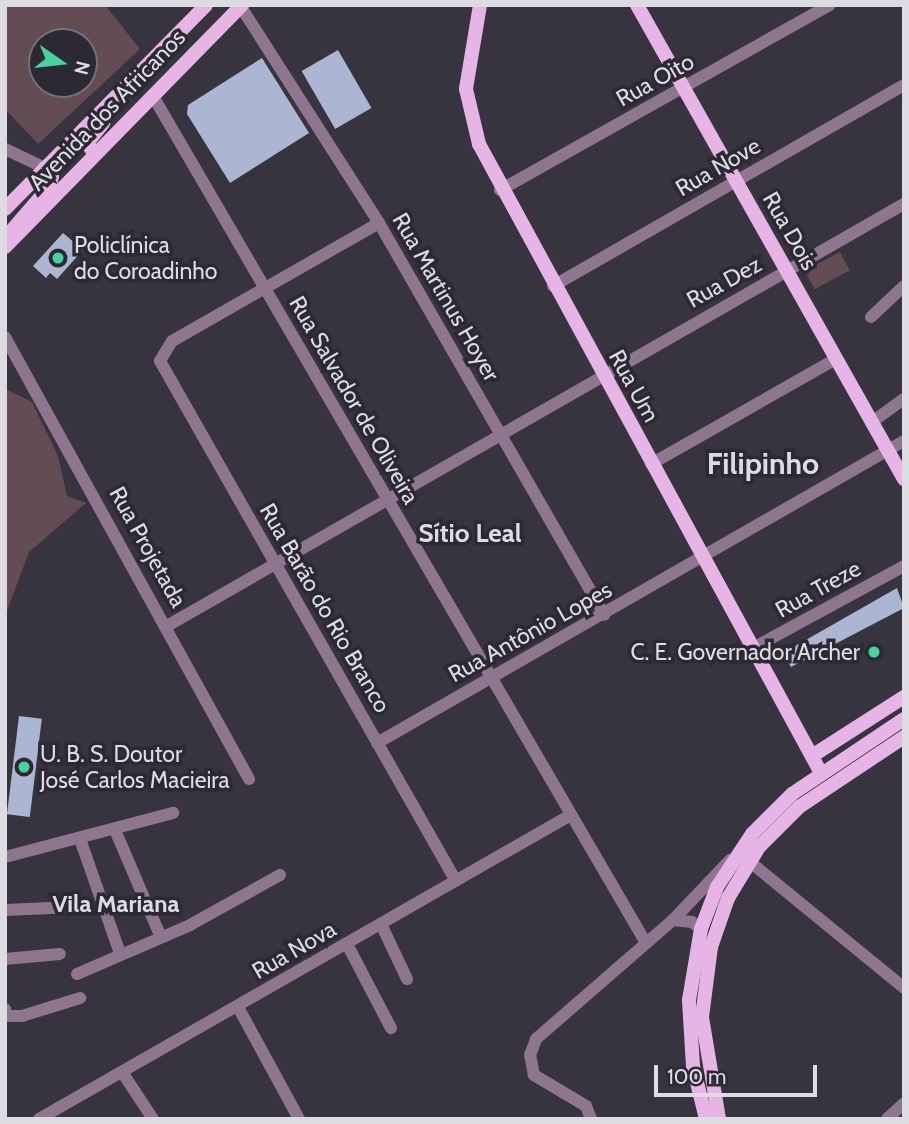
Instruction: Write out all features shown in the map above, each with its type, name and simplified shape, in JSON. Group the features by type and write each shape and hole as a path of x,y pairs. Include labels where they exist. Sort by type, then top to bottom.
{"main road":[{"name":"Avenida dos Africanos","path":"5,209 206,5"},
{"name":"Rua Um","path":"480,5 467,98 500,190 821,773"},
{"name":"Rua Dois","path":"637,5 904,479"},
{"name":"Avenida dos Africanos","path":"5,247 241,6"},
{"path":"95,154 87,148 88,139 117,95"},
{"path":"5,238 50,186 51,176 45,168"},
{"path":"812,756 904,697"},
{"path":"706,1119 689,1024 701,929 766,818 821,773 904,719"},
{"path":"719,1119 705,1058 703,995 719,922 744,855 799,807 904,737"}],"street":[{"name":"Rua Oito","path":"500,190 830,5"},
{"name":"Rua Martinus Hoyer","path":"241,6 379,223 604,615"},
{"name":"Rua Nove","path":"553,286 904,85"},
{"name":"Rua Salvador de Oliveira","path":"153,96 489,679 646,943"},
{"path":"5,149 45,168"},
{"name":"Rua Dez","path":"167,626 904,204"},
{"path":"266,288 379,223"},
{"path":"871,317 904,286"},
{"name":"Rua Barão do Rio Branco","path":"266,288 172,341 161,354 163,368 456,881"},
{"name":"Rua Projetada","path":"5,337 167,626 249,779"},
{"path":"651,464 836,359"},
{"path":"872,422 904,399"},
{"name":"Rua Antônio Lopes","path":"377,743 703,559 904,441"},
{"name":"Rua Treze","path":"753,649 904,566"},
{"path":"5,858 173,813"},
{"name":"Rua Nova","path":"39,1119 124,1075 569,816"},
{"path":"115,830 160,935"},
{"path":"80,839 120,953"},
{"path":"591,1119 586,1106 534,1075 530,1055 551,1022 673,920 744,855 904,988"},
{"path":"77,974 160,935 190,925 280,875"},
{"path":"5,910 73,908"},
{"path":"673,920 692,922 701,929"},
{"path":"382,924 407,979"},
{"path":"347,944 391,1028"},
{"path":"5,959 61,954"},
{"path":"6,1011 22,1016 80,998"},
{"path":"238,1007 299,1119"},
{"path":"124,1075 148,1116"},
{"path":"887,1119 904,1103"}],"shaded area":[{"path":"7,5 105,5 140,49 98,88 98,28 28,28 28,98 87,98 38,144 5,109"},
{"path":"840,252 850,271 815,289 805,271"},
{"path":"5,389 32,402 58,456 67,496 86,503 29,552 5,616"}],"building":[{"path":"338,50 372,108 335,129 302,71"},
{"path":"262,58 309,133 230,183 187,114 188,105"},
{"name":"Policlínica do Coroadinho","path":"63,233 83,250 57,279 50,273 46,278 33,266"},
{"path":"897,588 904,608 791,667 783,653"},
{"name":"U. B. S. Doutor José Carlos Macieira","path":"19,716 42,719 30,817 7,814"}],"place":[{"name":"Policlínica do Coroadinho","path":"58,258"},
{"name":"C. E. Governador Archer","path":"874,652"},
{"name":"U. B. S. Doutor José Carlos Macieira","path":"24,767"}],"district":[{"name":"Filipinho","path":"763,464"},
{"name":"Sítio Leal","path":"470,534"},
{"name":"Vila Mariana","path":"116,904"}]}
